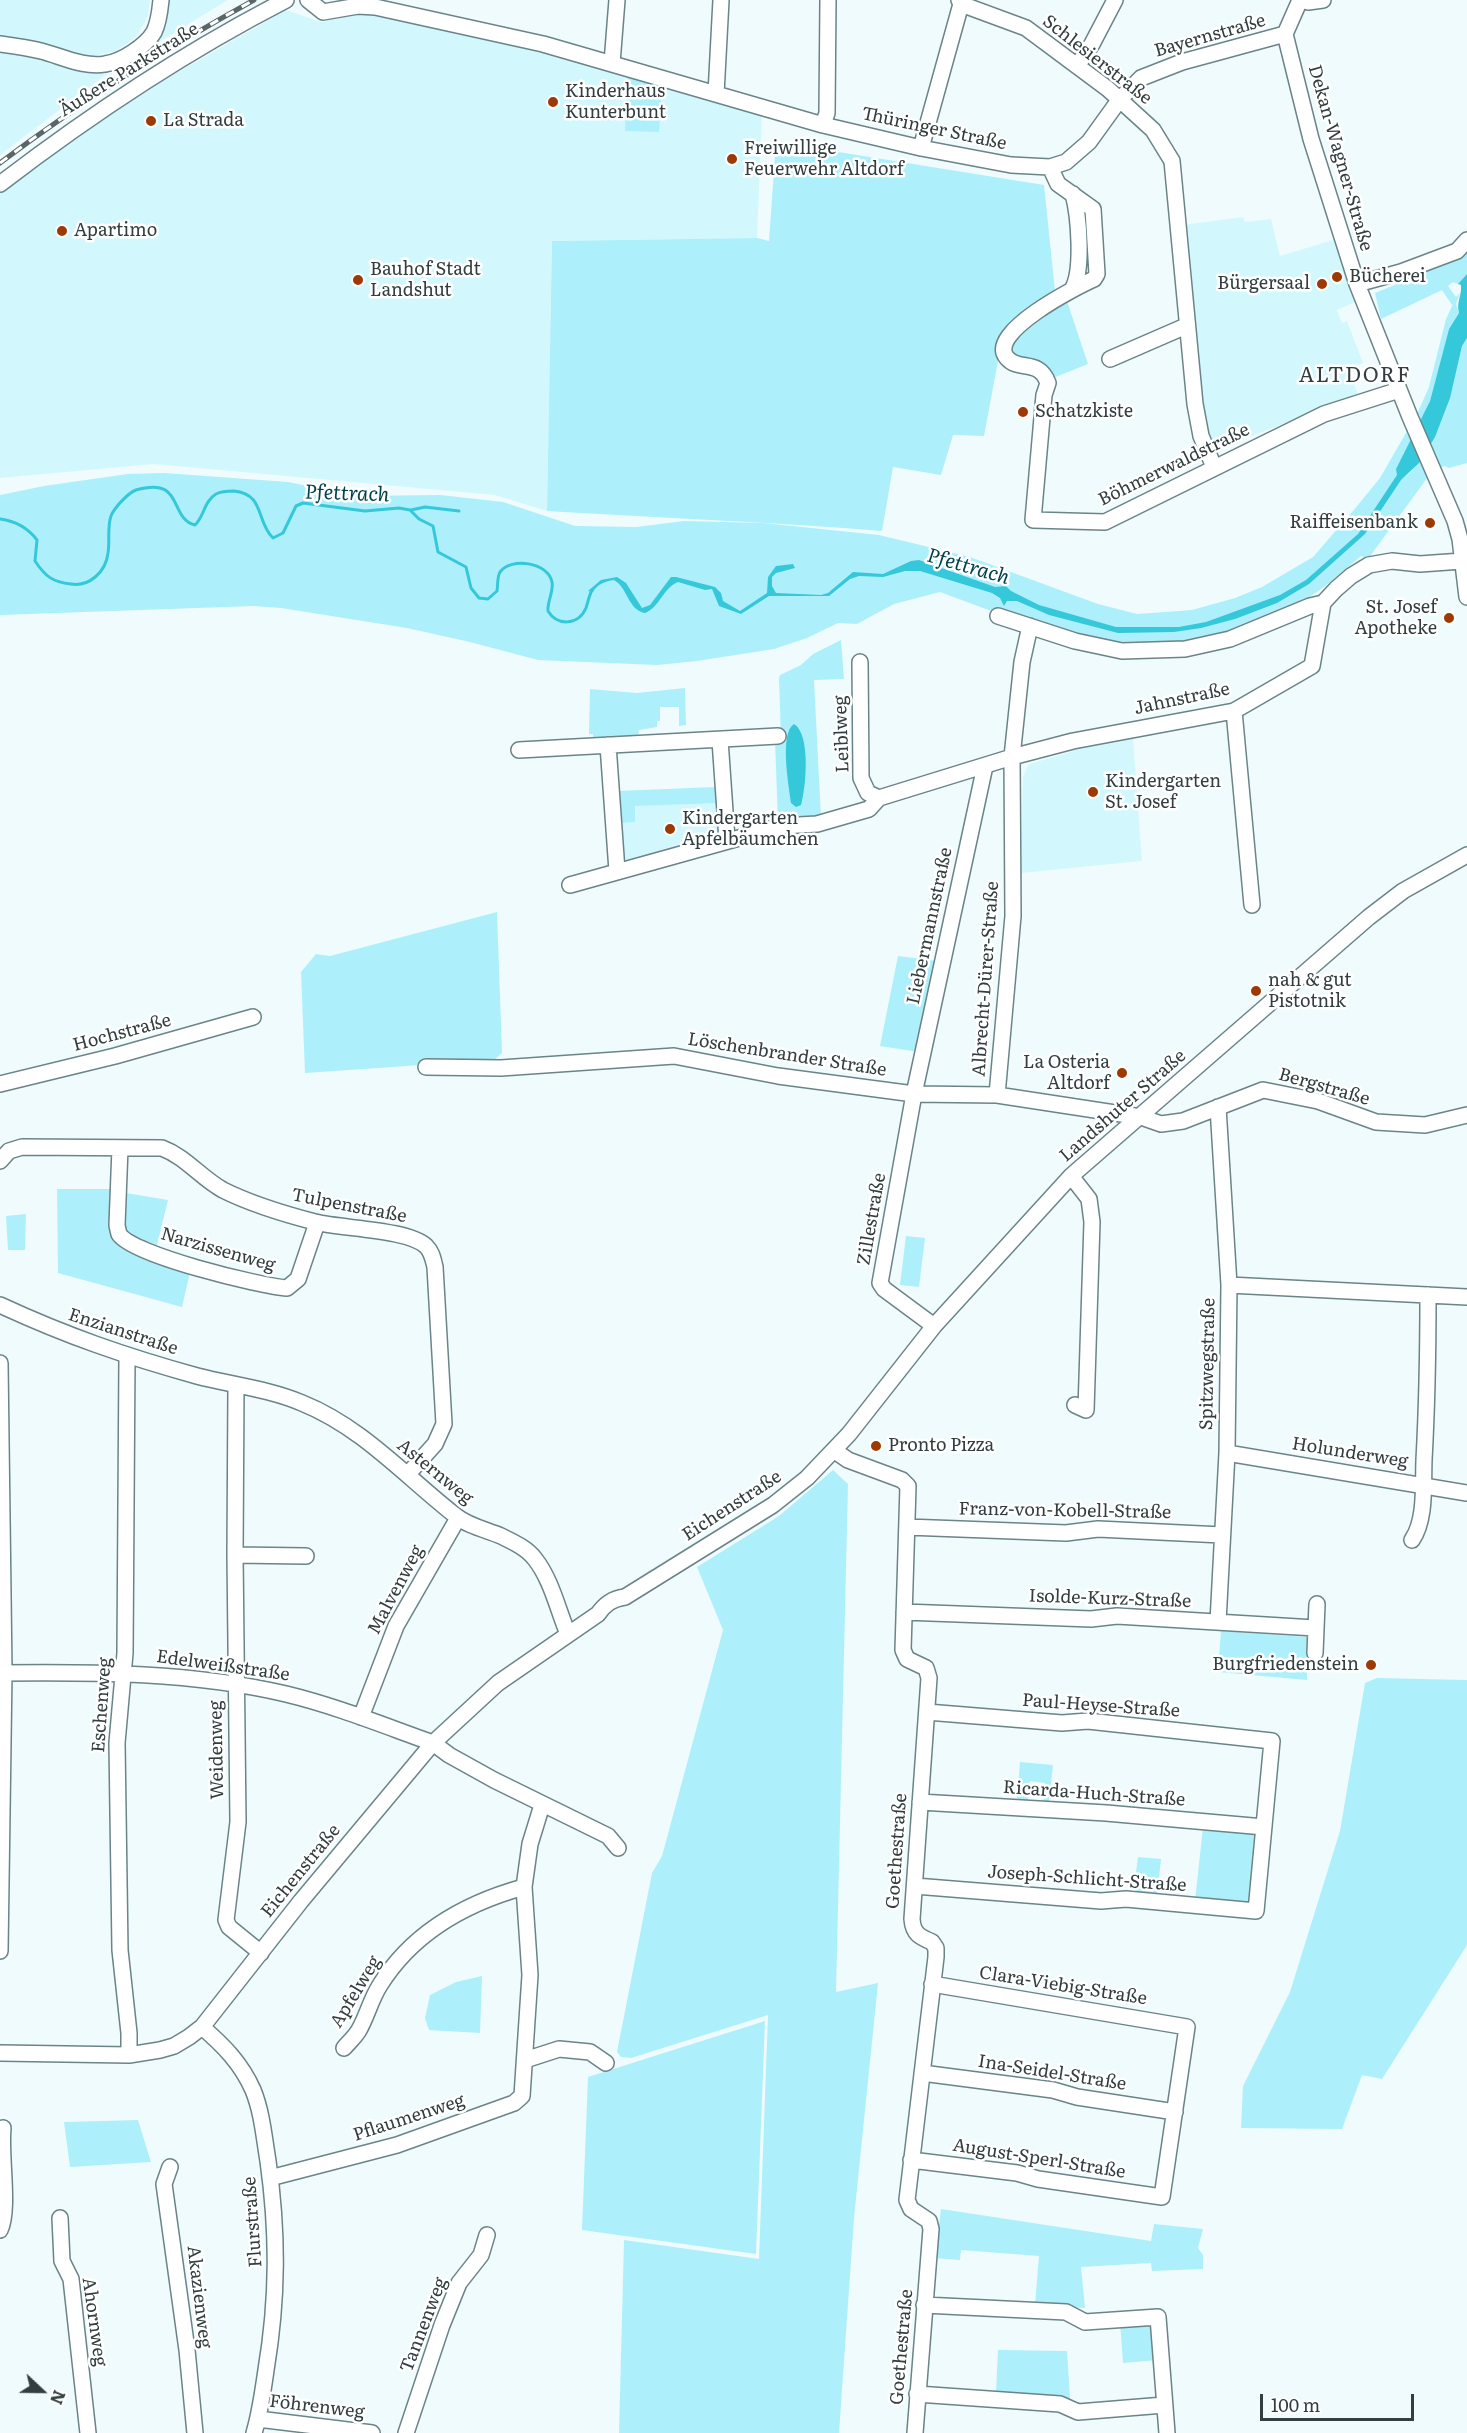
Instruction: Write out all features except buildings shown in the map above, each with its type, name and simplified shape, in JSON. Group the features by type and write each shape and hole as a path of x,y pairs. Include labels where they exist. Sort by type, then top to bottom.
{"street":[{"path":"0,44 41,51 78,62 103,65 122,58 145,42 154,32 158,21 160,0"},
{"name":"Äußere Parkstraße","path":"0,184 88,118 168,67 286,0"},
{"name":"Thüringer Straße","path":"308,0 323,12 358,6 392,5 446,24 543,44 823,125 921,148 1011,165 1050,168"},
{"path":"612,63 618,0"},
{"path":"716,94 721,0"},
{"path":"823,125 827,113 828,0"},
{"path":"1077,66 1092,44 1115,0"},
{"path":"1285,34 1301,0 1308,2 1323,0"},
{"path":"921,148 960,2"},
{"name":"Schlesierstraße","path":"960,2 1026,28 1077,66 1120,99 1153,130 1172,161 1195,404 1201,436 1214,467"},
{"name":"Bayernstraße","path":"1120,99 1141,78 1162,68 1285,34"},
{"name":"Dekan-Wagner-Straße","path":"1285,34 1311,139 1358,284 1410,417 1455,521 1460,539 1467,597"},
{"path":"1050,168 1066,162 1089,142 1120,99"},
{"name":"Böhmerwaldstraße","path":"1050,168 1058,184 1093,209 1097,274 1094,279 1047,303 1015,330 1008,339 1003,352 1007,359 1014,363 1036,367 1044,374 1048,383 1044,395 1033,520 1105,522 1324,414 1399,390"},
{"path":"1358,284 1401,272 1457,251 1467,240"},
{"path":"1110,359 1186,326"},
{"path":"998,616 1075,641 1122,651 1185,649 1230,639 1310,606 1323,603 1336,589 1369,565 1392,561 1419,564 1462,561"},
{"name":"Jahnstraße","path":"570,885 782,825 817,824 869,809 879,798 1012,757 1115,732 1234,711 1312,666 1323,603"},
{"name":"Albrecht-Dürer-Straße","path":"997,1095 1013,916 1012,757 1022,662 1030,626"},
{"name":"Leiblweg","path":"860,662 861,778 868,793 879,798"},
{"path":"1234,711 1252,905"},
{"path":"519,750 778,736"},
{"path":"720,740 727,840"},
{"path":"608,745 617,871"},
{"name":"Liebermannstraße","path":"914,1094 985,766"},
{"name":"Landshuter Straße","path":"849,1434 934,1326 1071,1176 1369,917 1403,891 1467,855"},
{"name":"Hochstraße","path":"0,1084 116,1056 253,1017"},
{"name":"Löschenbrander Straße","path":"426,1067 501,1068 674,1056 778,1076 914,1094 997,1095 1141,1117"},
{"name":"Bergstraße","path":"1141,1117 1161,1124 1183,1121 1263,1090 1318,1101 1376,1122 1425,1125 1467,1115"},
{"name":"Zillestraße","path":"914,1094 880,1282 884,1289 934,1326"},
{"name":"Spitzwegstraße","path":"1218,1107 1229,1285 1227,1453 1218,1622"},
{"name":"Tulpenstraße","path":"2,1158 22,1147 162,1148 178,1156 222,1189 270,1209 317,1222 403,1234 425,1245 433,1257 435,1267 444,1424 435,1444 408,1474"},
{"name":"Narzissenweg","path":"120,1148 117,1225 119,1234 131,1243 166,1258 212,1272 287,1288 298,1279 317,1222"},
{"path":"1071,1176 1089,1199 1092,1222 1086,1410 1075,1405"},
{"path":"1229,1285 1467,1297"},
{"path":"1412,1540 1418,1531 1423,1485 1428,1391 1428,1295"},
{"name":"Enzianstraße","path":"0,1305 64,1334 127,1357 236,1386"},
{"name":"Eschenweg","path":"127,1357 125,1653 117,1743 121,1966 129,2033 129,2055"},
{"path":"0,1363 2,1672 0,1951"},
{"name":"Asternweg","path":"236,1386 268,1392 303,1403 338,1421 408,1474 458,1518 523,1548 535,1559 546,1579 568,1634"},
{"name":"Weidenweg","path":"236,1386 238,1821 226,1920 229,1926 261,1953"},
{"name":"Eichenstraße","path":"0,2053 129,2055 174,2046 202,2027 301,1900 433,1743 498,1683 597,1614 615,1598 625,1597 773,1505 807,1478 849,1434"},
{"name":"Goethestraße","path":"835,1450 848,1460 905,1483 909,1490 904,1655 911,1662 926,1668 928,1672 913,1926 920,1938 932,1942 936,1948 911,2160 908,2204 914,2212 929,2221 931,2229 915,2433"},
{"name":"Holunderweg","path":"1227,1453 1467,1493"},
{"name":"Malvenweg","path":"361,1717 396,1626 458,1518"},
{"name":"Franz-von-Kobell-Straße","path":"907,1527 1066,1533 1098,1529 1222,1535"},
{"path":"235,1555 306,1556"},
{"path":"1315,1653 1317,1604"},
{"name":"Isolde-Kurz-Straße","path":"904,1612 1092,1619 1117,1616 1315,1628"},
{"name":"Edelweißstraße","path":"2,1672 122,1673 185,1677 236,1684 297,1697 433,1743"},
{"name":"Paul-Heyse-Straße","path":"927,1712 1062,1723 1088,1721 1272,1741 1264,1827"},
{"path":"433,1743 449,1755 542,1805 608,1836 618,1848"},
{"name":"Ricarda-Huch-Straße","path":"920,1802 1106,1813 1264,1827"},
{"name":"Pflaumenweg","path":"270,2178 397,2145 514,2103 523,2091 530,1975 524,1887 530,1844 542,1805"},
{"name":"Joseph-Schlicht-Straße","path":"915,1886 1101,1901 1126,1899 1256,1911 1264,1827"},
{"name":"Apfelweg","path":"344,2048 359,2031 370,2002 387,1975 422,1935 465,1909 494,1895 524,1887"},
{"name":"Clara-Viebig-Straße","path":"932,1984 1187,2027 1175,2112"},
{"name":"Flurstraße","path":"202,2027 235,2058 252,2088 263,2129 270,2178 276,2237 276,2300 256,2426"},
{"path":"525,2060 558,2049 590,2052 606,2063"},
{"name":"Ina-Seidel-Straße","path":"922,2073 1053,2090 1077,2097 1175,2112"},
{"name":"August-Sperl-Straße","path":"911,2160 1017,2173 1038,2179 1162,2197 1175,2112"},
{"path":"0,2230 4,2217 1,2142 3,2128"},
{"name":"Akazienweg","path":"170,2167 164,2184 187,2350 195,2433"},
{"name":"Ahornweg","path":"60,2218 62,2261 71,2279 88,2433"},
{"name":"Tannenweg","path":"406,2433 442,2325 459,2283 481,2255 487,2235"},
{"path":"924,2306 1066,2312 1085,2322 1158,2317 1167,2433"},
{"path":"917,2394 1060,2404 1078,2412 1164,2405"},
{"name":"Föhrenweg","path":"256,2426 372,2433"}],"shaded area":[{"path":"0,0 150,0 148,16 136,37 116,51 83,58 0,38"},
{"path":"166,0 228,0 108,73 0,155 0,47 107,69 164,28"},
{"path":"286,10 321,22 374,11 542,48 762,114 757,238 552,241 547,511 495,495 154,464 0,478 0,191 79,129"},
{"path":"629,76 656,84 662,89 659,132 625,131 627,78"},
{"path":"776,142 1044,185 1055,291 1003,334 984,436 953,435 941,475 893,467 882,531 547,511 552,241 757,238 769,241"},
{"path":"1243,217 1245,222 1271,219 1280,256 1333,240 1355,302 1337,310 1342,323 1347,321 1363,363 1348,369 1358,394 1219,449 1212,442 1208,432 1201,401 1183,225"},
{"path":"1467,249 1467,274 1458,284 1453,282 1448,286 1456,297 1460,293 1456,304 1459,313 1449,329 1430,401 1396,469 1401,480 1424,454 1441,419 1462,346 1467,338 1467,463 1433,470 1368,559 1361,556 1324,587 1287,612 1247,627 1186,642 1128,645 1002,615 940,592 894,604 857,624 838,623 807,638 774,649 657,665 538,660 407,628 281,608 254,606 0,615 0,495 128,474 164,473 288,482 356,496 440,495 503,502 575,526 636,527 684,521 763,523 879,535 970,557 1098,604 1137,614 1192,610 1235,598 1262,587 1313,557 1380,478 1418,412 1429,387 1446,319 1453,304 1442,290 1381,319 1375,293 1450,262"},
{"path":"1066,298 1088,364 1053,378 1011,356 1012,342 1019,332"},
{"path":"841,640 844,679 814,680 821,817 815,820 803,816 778,822 775,740 781,739 780,675"},
{"path":"685,688 686,725 679,726 679,707 660,707 660,721 657,721 657,727 639,730 638,736 621,736 621,738 593,741 593,734 589,734 590,689 637,693"},
{"path":"1133,738 1142,861 1021,873 1023,777 1029,764 1074,751 1075,748"},
{"name":"Kindergarten Apfelbäumchen","path":"717,787 719,838 630,863 622,855 619,791"},
{"path":"717,787 718,803 635,806 635,822 621,823 619,791"},
{"path":"497,912 502,1053 494,1060 305,1073 301,972 316,954 330,956"},
{"path":"898,956 938,961 919,1052 880,1046"},
{"path":"57,1189 112,1189 110,1228 113,1241 125,1250 190,1272 182,1307 58,1273"},
{"path":"126,1193 168,1200 157,1245 129,1234 125,1229"},
{"path":"26,1214 25,1250 8,1250 6,1216"},
{"path":"906,1236 925,1238 919,1287 900,1285"},
{"path":"833,1470 848,1484 836,1992 878,1983 854,2218 839,2433 619,2433 624,2240 759,2259 768,2015 631,2058 621,2057 617,2052 652,1873 662,1856 723,1630 697,1567 779,1516"},
{"path":"1221,1631 1307,1637 1307,1680 1218,1672"},
{"path":"1377,1678 1467,1680 1467,1945 1382,2079 1362,2075 1342,2129 1241,2128 1243,2086 1290,1992 1340,1831 1365,1683"},
{"path":"1020,1762 1053,1765 1049,1803 1043,1803 1045,1783 1030,1781 1028,1801 1017,1801"},
{"path":"1203,1827 1257,1831 1251,1905 1195,1901"},
{"path":"1138,1857 1161,1859 1157,1897 1133,1894"},
{"path":"482,1976 480,2033 429,2030 425,2018 430,1995 456,1982"},
{"path":"765,2021 756,2254 582,2230 588,2077"},
{"path":"138,2120 151,2162 70,2167 64,2122"},
{"path":"941,2209 1151,2241 1154,2224 1203,2229 1198,2248 1203,2255 1203,2269 1152,2271 1151,2263 1081,2267 1085,2308 1035,2305 1039,2256 961,2250 960,2260 935,2258"},
{"path":"1120,2322 1153,2323 1158,2360 1123,2363"},
{"path":"998,2350 1067,2351 1070,2399 996,2392"}],"water":[{"path":"1467,274 1467,338 1462,346 1450,398 1435,437 1419,463 1401,480 1365,534 1309,584 1277,603 1235,619 1174,632 1118,633 1049,615 1017,601 1007,601 1004,606 1000,598 992,593 920,571 905,571 883,577 859,576 850,579 829,596 769,596 741,614 719,606 712,589 705,590 678,582 645,613 635,608 614,580 602,583 593,592 588,591 601,580 617,577 626,583 642,608 650,605 671,577 676,577 715,587 721,593 723,601 740,611 767,593 768,577 776,566 793,564 795,568 776,573 772,577 772,586 776,593 821,595 828,593 853,572 883,574 911,561 919,560 995,587 1006,586 1011,591 1039,605 1116,627 1179,627 1206,622 1280,595 1306,580 1358,534 1397,475 1396,469 1430,401 1449,329 1459,313 1461,285 1458,284"},
{"path":"794,724 803,738 806,762 803,797 801,805 796,807 791,803 786,761 787,738 789,729"}],"waterway":[{"name":"Pfettrach","path":"0,519 21,526 37,540 35,561 42,571 59,582 78,584 96,577 104,566 108,553 111,516 122,501 136,490 151,487 169,493 181,515 195,525 209,501 216,494 232,491 244,493 255,503 273,538 283,533 296,506 303,503 365,511 399,508 410,510 419,519 433,526 438,552 466,567 471,588 479,598 488,599 497,591 499,574 505,567 520,563 537,566 549,575 552,586 548,611 562,621 573,621 582,614 592,590"},
{"name":"Pfettrach","path":"411,510 425,507 459,511"}],"railway":[{"path":"0,163 124,77 254,0"}],"place":[{"name":"Kinderhaus Kunterbunt","path":"553,102"},
{"name":"La Strada","path":"151,121"},
{"name":"Freiwillige Feuerwehr Altdorf","path":"732,159"},
{"name":"Apartimo","path":"62,231"},
{"name":"Bücherei","path":"1337,277"},
{"name":"Bauhof Stadt Landshut","path":"358,280"},
{"name":"Bürgersaal","path":"1322,284"},
{"name":"Schatzkiste","path":"1023,412"},
{"name":"Raiffeisenbank","path":"1430,523"},
{"name":"St. Josef Apotheke","path":"1449,618"},
{"name":"Kindergarten St. Josef","path":"1093,792"},
{"name":"Kindergarten Apfelbäumchen","path":"670,829"},
{"name":"nah & gut Pistotnik","path":"1256,991"},
{"name":"La Osteria Altdorf","path":"1122,1073"},
{"name":"Pronto Pizza","path":"876,1446"},
{"name":"Burgfriedenstein","path":"1371,1665"}],"district":[{"name":"ALTDORF","path":"1355,376"}]}
